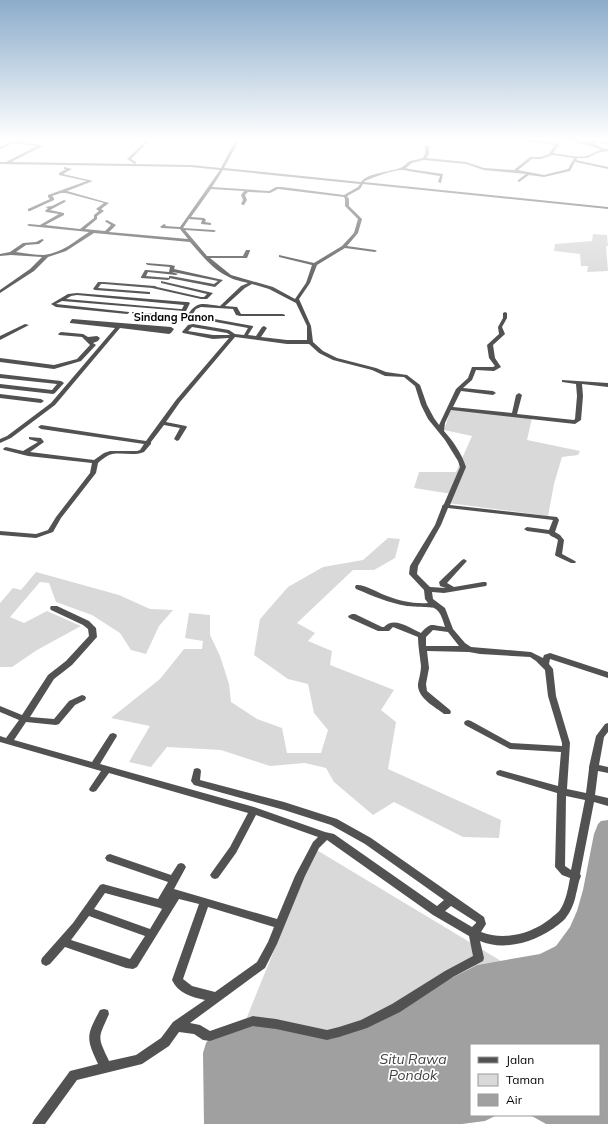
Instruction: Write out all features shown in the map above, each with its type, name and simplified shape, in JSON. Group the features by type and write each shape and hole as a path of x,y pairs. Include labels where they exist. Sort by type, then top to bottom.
{"street":[{"path":"29,210 53,199 49,196 62,191"},
{"path":"65,191 108,204 99,209 102,211 81,230"},
{"path":"182,229 188,218 207,191"},
{"path":"242,204 245,200 243,196 247,191"},
{"path":"257,191 271,191"},
{"path":"309,191 344,196 353,191"},
{"path":"445,191 608,208"},
{"path":"281,256 315,264 344,247 356,233 360,219 347,206 347,199 344,196"},
{"path":"41,226 63,214 47,212 51,207 64,201"},
{"path":"39,205 51,207"},
{"path":"188,218 203,219 202,223 210,224"},
{"path":"106,232 114,225 107,221"},
{"path":"30,225 193,241"},
{"path":"164,225 162,227 214,231"},
{"path":"182,229 206,257 229,276 271,288 298,302"},
{"path":"0,255 12,253 46,256 62,252 74,246 94,231"},
{"path":"12,253 25,244 42,240"},
{"path":"344,247 375,251"},
{"path":"206,257 246,257 248,251"},
{"path":"0,292 32,270 46,256"},
{"path":"148,264 173,273 215,286 221,281 219,279 173,273 147,270 143,277 173,273"},
{"path":"310,342 309,326 298,302 299,296 312,276 315,264"},
{"path":"0,441 9,437 53,404 136,306 148,293 173,273"},
{"path":"222,306 243,287 253,282"},
{"path":"148,293 94,289 102,283 158,286 210,292 210,294 201,298 158,286"},
{"path":"271,288 283,288"},
{"path":"176,318 53,304 70,295 78,294 196,305"},
{"path":"61,300 180,310 184,310 187,304"},
{"path":"245,337 251,327 189,316 194,308 201,304 218,308 222,306 236,308 238,314 240,315 283,315"},
{"path":"441,431 442,423 459,389 470,379 474,368 497,368 496,363 492,358 490,345 502,334 500,327 505,318 505,313"},
{"path":"73,321 146,328"},
{"path":"0,338 27,324"},
{"path":"234,336 229,332 193,325 190,326 185,332 213,337 234,336 290,342 310,342 322,352 335,359 394,375 405,376 417,385 431,419 461,460 463,467 438,525 414,566 412,573 428,590 429,599 433,605 442,610 450,630 459,641 469,649"},
{"path":"258,338 264,328"},
{"path":"0,360 54,367 79,360 93,345 83,336 61,334"},
{"path":"89,340 103,336 110,337"},
{"path":"6,449 47,458 71,458 95,462 107,454 116,452 140,453 149,443 178,401 234,336"},
{"path":"0,376 61,383 54,392 0,386"},
{"path":"564,381 608,385"},
{"path":"450,408 569,421 578,420 580,396 579,382"},
{"path":"459,389 493,393"},
{"path":"514,415 519,394"},
{"path":"0,396 41,401"},
{"path":"163,423 184,427 177,439"},
{"path":"41,427 149,443"},
{"path":"25,453 41,442 39,439 31,438"},
{"path":"0,533 36,536 49,532 93,472 95,462"},
{"path":"445,506 554,518 556,520 552,532"},
{"path":"527,528 552,532 558,536 561,540 558,555 573,562"},
{"path":"453,589 443,582 464,560"},
{"path":"428,590 444,591 483,584"},
{"path":"359,587 404,603 417,606 433,605"},
{"path":"54,608 86,623 92,628 93,637 69,663 51,677 24,719 4,740 254,811 325,836 335,838 438,912 473,933 487,939 503,941 518,939 534,934 545,929 563,914 571,896 576,876 600,736 608,726"},
{"path":"352,616 381,629 386,629 390,625 394,624 422,636"},
{"path":"447,712 424,694 422,690 425,669 422,636 424,632 431,627 450,630"},
{"path":"422,648 469,649 531,655 545,664 550,672 552,696 566,749 562,792 560,867 565,872 576,876"},
{"path":"545,664 547,657 550,656 608,676"},
{"path":"0,709 24,719 56,722 72,703 82,698"},
{"path":"468,723 510,746 566,749"},
{"path":"95,765 113,736"},
{"path":"594,767 608,770"},
{"path":"93,789 107,769"},
{"path":"197,771 194,780 198,783 284,806 343,826 368,841 479,918 481,924 473,933"},
{"path":"500,773 562,792 608,802"},
{"path":"215,875 232,850 254,811"},
{"path":"38,1124 74,1074 138,1060 165,1042 177,1026 261,965 300,876 316,845 325,836"},
{"path":"110,858 174,880"},
{"path":"64,942 130,964 136,962 152,934 164,906 172,893 174,880 181,867"},
{"path":"46,961 64,942 104,888 164,906"},
{"path":"172,893 280,924"},
{"path":"438,912 451,900"},
{"path":"204,903 177,980 179,985 184,988 215,997"},
{"path":"88,911 152,934"},
{"path":"177,1026 196,1029 207,1036 244,1023 258,1021 327,1035 340,1032 368,1022 396,1008 449,974 479,959 480,955 473,933"},
{"path":"104,1014 93,1035 106,1068"}],"green space":[{"path":"593,234 607,235 608,246 606,246 608,271 587,272 588,266 581,266 580,254 554,251 555,244 592,241"},
{"path":"451,409 532,418 527,440 580,451 578,455 562,457 554,484 548,516 448,503 452,494 414,488 419,472 456,472 472,436 444,430"},
{"path":"388,538 400,539 395,558 374,570 353,570 297,623 315,633 308,641 332,651 330,665 394,690 381,710 396,722 388,769 501,820 499,838 463,837 394,802 373,815 334,782 326,768 305,763 270,766 221,750 167,747 151,767 129,762 150,726 111,718 160,679 184,649 202,649 203,641 185,638 189,613 210,615 210,635 220,656 229,684 231,702 257,719 282,728 287,753 321,753 328,730 314,713 308,684 288,679 254,655 260,619 288,587 323,567 363,560"},
{"path":"36,572 119,595 150,609 173,610 159,626 146,654 131,650 120,633 92,615 56,602 49,583 40,582 10,617 24,623 47,611 81,626 37,650 12,667 0,667 0,603 13,588 21,590"},
{"path":"315,849 501,961 477,965 458,973 341,1036 243,1027"}],"water":[{"name":"Situ Rawa Pondok","path":"608,820 608,1124 546,1124 532,1116 600,1116 600,1044 470,1044 470,1116 495,1116 485,1121 462,1124 204,1124 203,1053 209,1039 251,1024 331,1039 477,965 540,954 556,946 570,927 577,911 583,890 594,834 598,824 601,821"}],"district":[{"name":"Sindang Panon","path":"174,317"}]}
